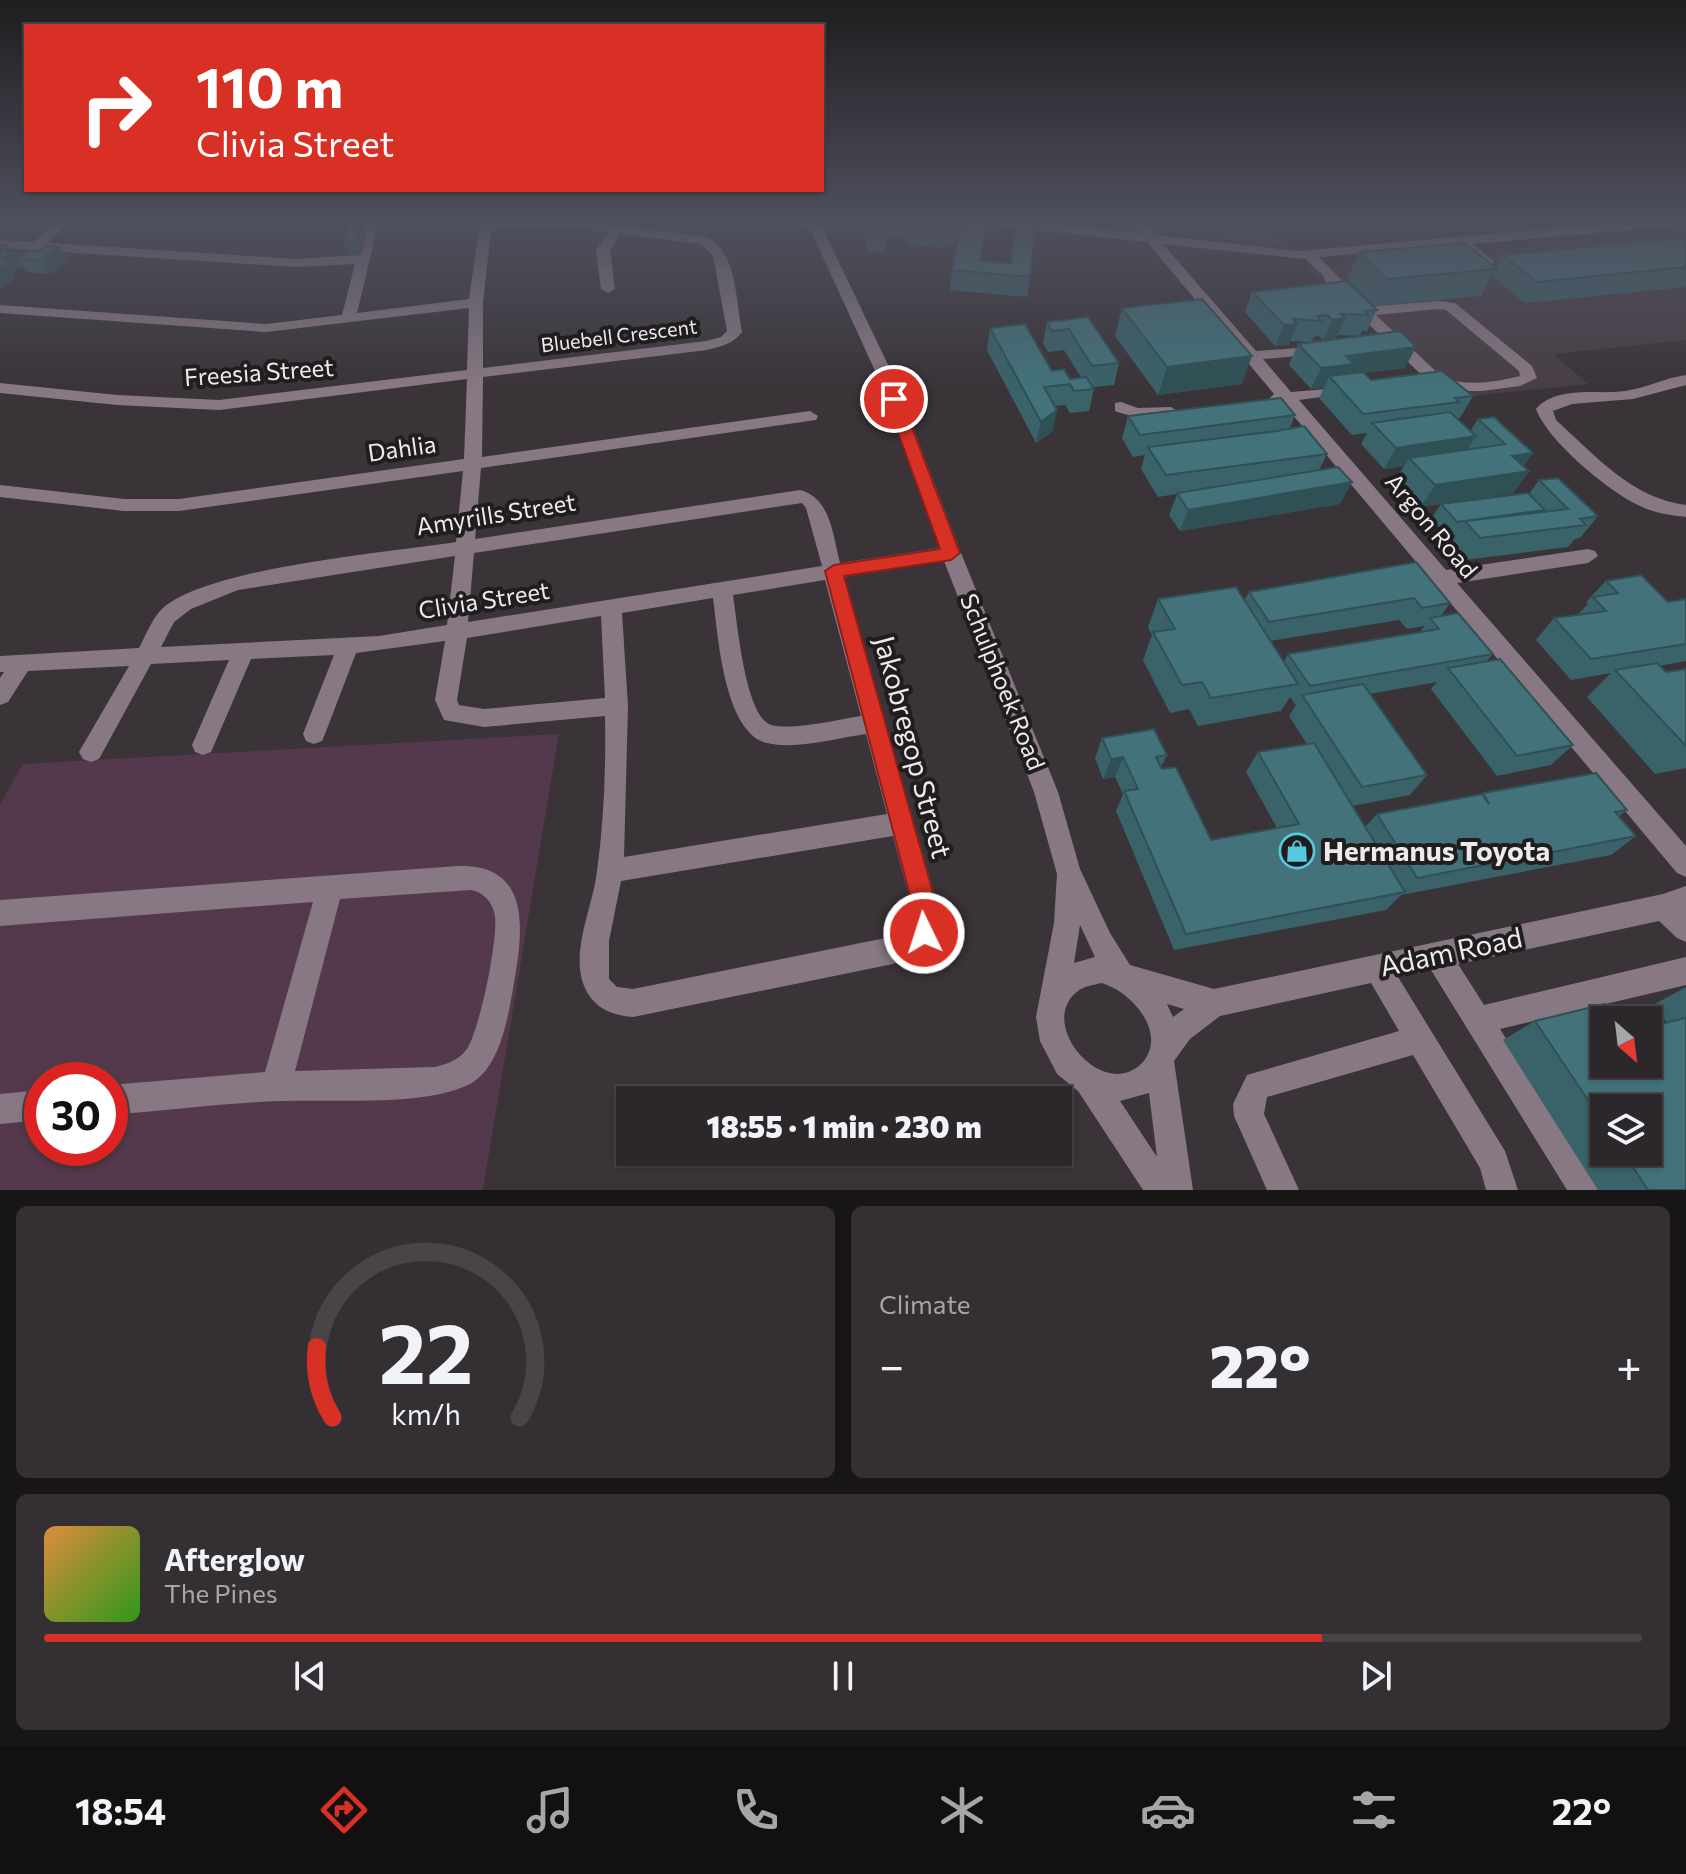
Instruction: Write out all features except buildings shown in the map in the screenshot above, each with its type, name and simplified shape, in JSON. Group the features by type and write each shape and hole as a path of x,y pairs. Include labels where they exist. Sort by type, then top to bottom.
{"street":[{"path":"348,318 359,277"},
{"path":"479,277 473,374 473,463 457,633 446,700 452,713 484,718 617,706"},
{"path":"606,277 608,289"},
{"name":"Bluebell Crescent","path":"473,374 707,345 731,337 736,325 723,277"},
{"name":"Schulphoek Road","path":"838,277 884,373 951,553 1046,792 1068,870 1101,942 1126,977"},
{"name":"Argon Road","path":"1183,277 1686,865"},
{"path":"1335,277 1331,280 1364,312 1444,384 1459,387 1529,378 1526,369 1450,306 1364,312"},
{"path":"0,309 266,328 476,303"},
{"path":"1251,356 1343,347"},
{"name":"Freesia Street","path":"3,390 219,405 473,374"},
{"path":"1686,380 1664,383 1627,396 1562,401 1544,409 1549,422 1621,486 1659,508 1686,511"},
{"path":"1258,401 1358,389"},
{"path":"1121,407 1146,414 1187,410"},
{"name":"Dahlia","path":"0,491 124,505 164,506 810,416"},
{"name":"Amyrills Street","path":"91,752 144,657 174,611 235,583 800,496 808,498 815,506 834,571"},
{"name":"Clivia Street","path":"11,663 348,646 457,633 951,553"},
{"path":"1441,578 1588,556"},
{"name":"Jakobregop Street","path":"611,607 617,706 610,871 595,953 595,977 605,997 614,1002 633,1003 893,951 917,940 924,933 925,907 834,571"},
{"path":"722,589 744,709 758,729 764,733 787,734 875,723"},
{"path":"314,734 348,646"},
{"path":"203,745 243,652"},
{"path":"0,696 11,663"},
{"path":"610,871 902,823"},
{"name":"Schulphoek Road","path":"1056,991 1067,923 1068,870"},
{"path":"0,913 477,878 489,883 499,894 508,915 508,938 487,1037 477,1059 465,1070 435,1082 276,1086 128,1098"},
{"path":"276,1086 330,888"},
{"path":"1674,902 1686,929"},
{"name":"Adam Road","path":"1162,1054 1180,1029 1214,1003 1674,902"},
{"path":"1437,955 1585,1190"},
{"path":"1377,968 1494,1162 1502,1190"},
{"path":"1162,1054 1151,1075 1122,1088 1105,1087 1088,1080 1067,1063 1053,1039 1050,1014 1056,991 1068,978 1083,971 1101,969 1126,977 1147,994 1158,1011 1164,1028 1162,1054 1177,1190"},
{"path":"1479,1020 1686,971"},
{"name":"Adam Road","path":"1126,977 1214,1003"},
{"path":"1283,1190 1249,1116 1248,1104 1257,1085 1420,1039"},
{"path":"1088,1080 1161,1190"},
{"path":"0,1109 24,1107"}],"shaded area":[{"path":"1318,277 1686,277 1686,340 1553,354 1588,384 1446,399"},
{"path":"559,734 483,1190 0,1190 0,804 23,764"}],"place":[{"name":"Hermanus Toyota","path":"1297,851"}],"route":[{"path":"894,399 951,553 834,571 925,907 924,933"}]}
